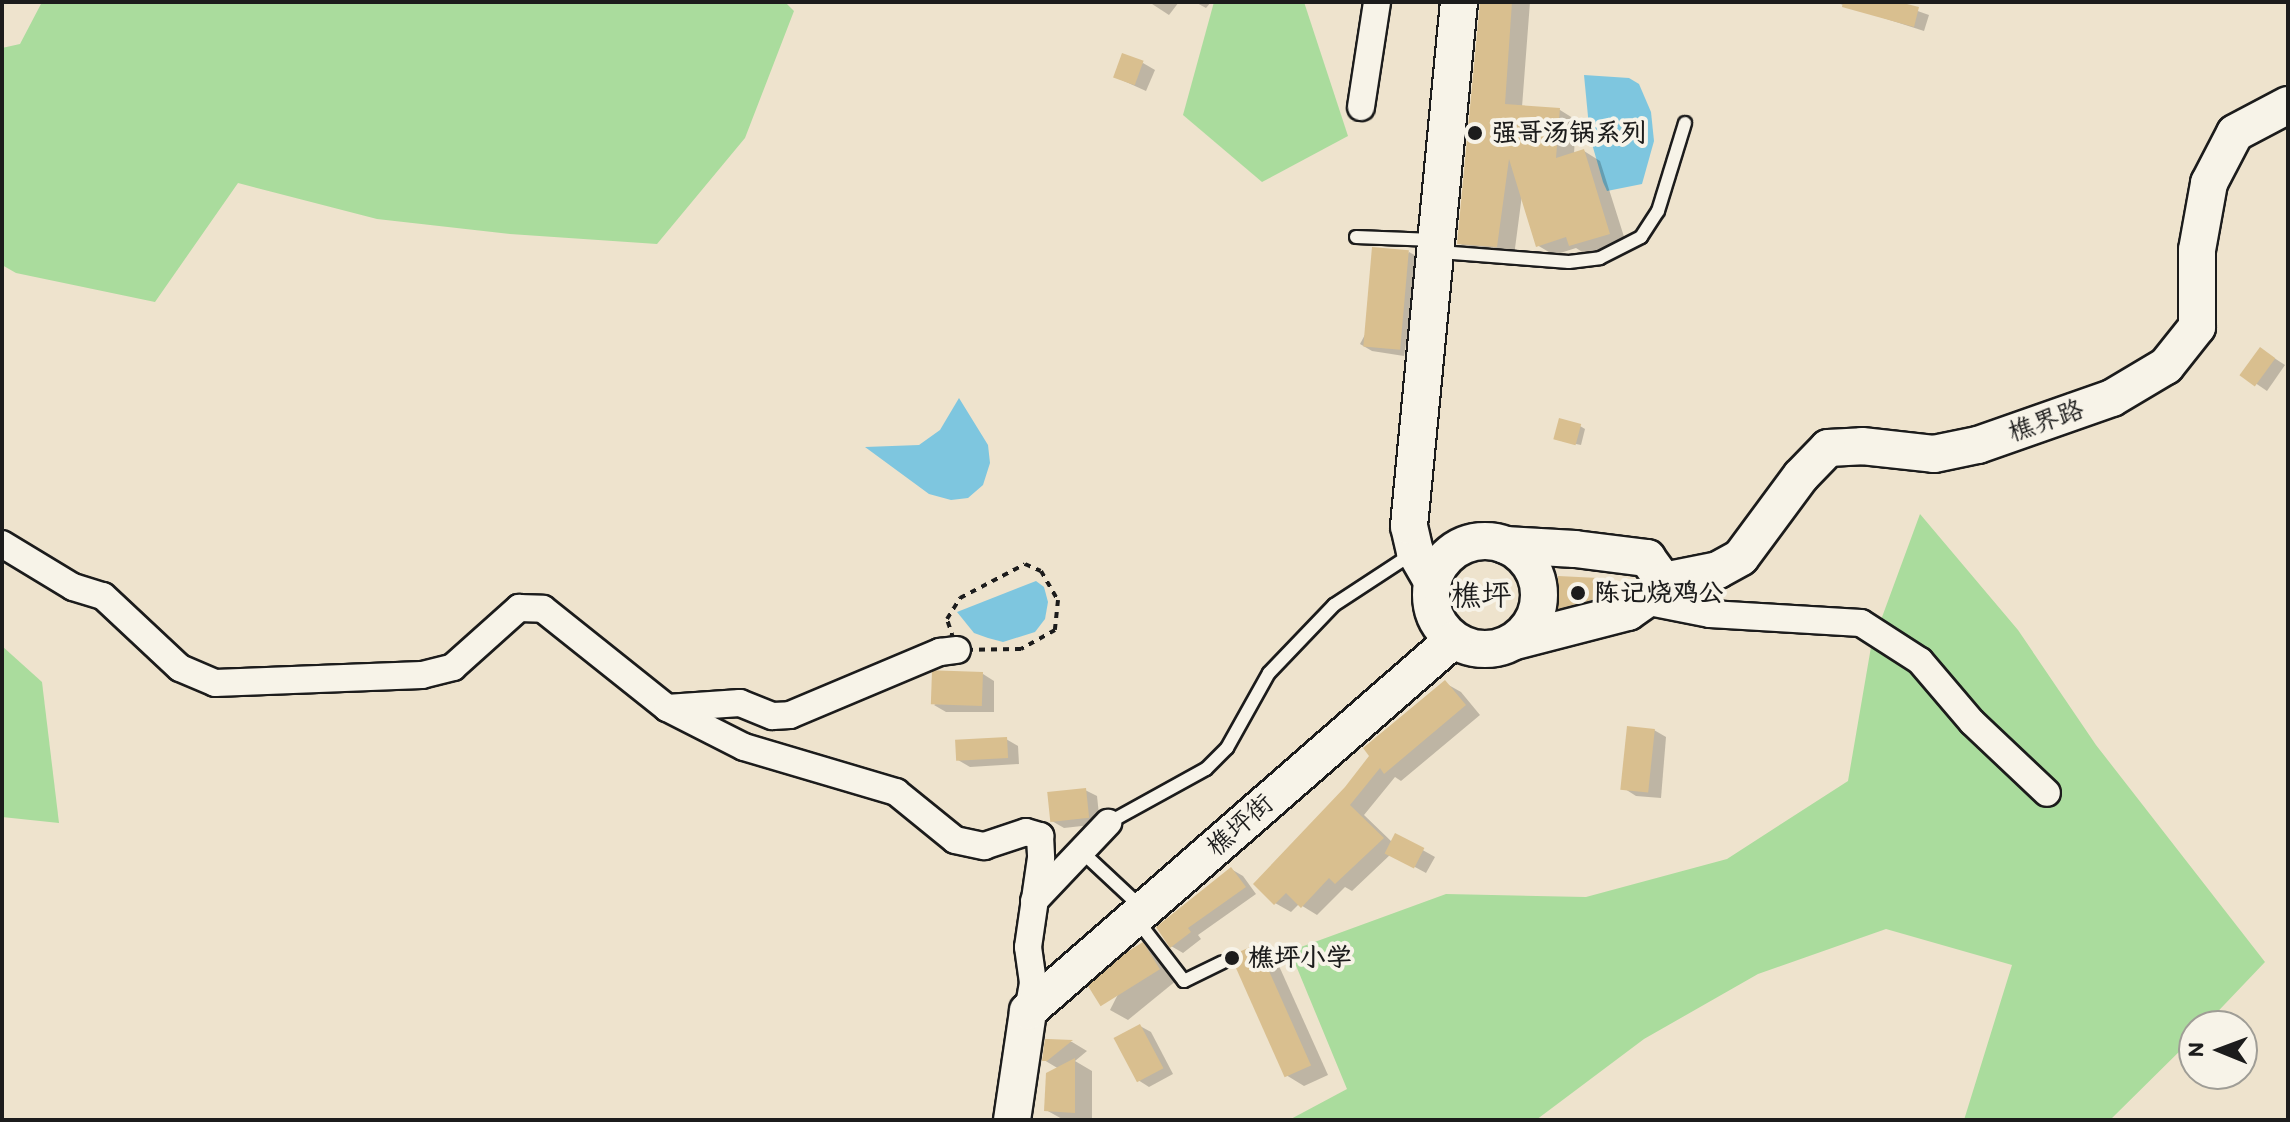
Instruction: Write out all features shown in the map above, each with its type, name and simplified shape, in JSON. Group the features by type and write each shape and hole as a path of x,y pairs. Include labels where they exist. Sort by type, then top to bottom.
{"street":[{"path":"1361,107 1377,2"},
{"path":"1424,567 1467,544 1479,541 1647,558 1659,570 1654,591 1628,612 1490,650 1464,646 1453,640 1443,631 1432,607 1424,567 1409,526 1459,2"},
{"name":"樵界路","path":"1654,591 1718,570 1741,557 1801,476 1828,448 1862,446 1934,454 1978,445 2112,398 2166,366 2197,327 2197,250 2209,183 2235,133 2288,105"},
{"path":"2,544 73,587 103,596 180,668 215,683 422,675 453,667 519,608 543,609 667,708 744,747 896,792 955,840 984,846 1026,832 1040,836 1041,858 1028,947 1033,983 1012,1120"},
{"path":"1505,545 1526,560 1538,584 1539,597 1532,622 1515,641"},
{"path":"1654,591 1710,614 1861,623 1920,661 1972,722 2047,793"},
{"name":"樵坪街","path":"1028,1011 1453,640"},
{"path":"667,708 740,703 773,716 790,715 940,652 957,650"},
{"path":"1034,901 1108,823"}],"lane":[{"path":"1356,237 1569,262 1600,258 1641,237 1658,211 1685,123"},
{"path":"1108,823 1206,769 1227,748 1269,673 1334,605 1424,567"},
{"path":"1081,851 1139,914 1184,981 1223,962"}],"path":[{"path":"1025,564 1041,571 1058,600 1055,630 1021,649 957,650 947,619 960,598 1025,564"}],"green space":[{"path":"42,2 785,2 794,11 745,138 657,244 510,234 377,219 238,183 155,302 16,273 2,265 2,48 20,44"},
{"path":"1214,2 1304,2 1348,136 1262,182 1183,115"},
{"path":"1920,514 2018,630 2096,745 2265,962 2219,1010 2178,1010 2178,1053 2110,1120 1964,1120 2012,965 1886,929 1758,974 1644,1039 1536,1120 1289,1120 1347,1089 1290,951 1446,894 1586,897 1727,859 1848,781 1871,647"},
{"path":"2,646 42,682 59,823 2,817"}],"water":[{"path":"1584,75 1629,78 1639,84 1651,112 1654,141 1642,184 1607,191 1590,137"},
{"path":"959,398 988,445 990,463 983,485 968,498 951,500 929,494 865,447 919,445 940,430"},
{"path":"1036,581 1044,587 1048,602 1045,619 1035,632 1003,642 974,633 957,612"}],"building":[{"path":"1480,2 1512,2 1505,104 1560,108 1556,158 1584,149 1610,234 1569,246 1566,237 1536,247 1509,159 1497,247 1457,244"},
{"path":"1843,2 1899,2 1919,7 1914,27 1842,7"},
{"path":"1122,53 1144,61 1135,85 1113,77"},
{"path":"1372,247 1409,250 1400,350 1363,347"},
{"path":"2260,347 2275,358 2255,386 2239,375"},
{"path":"1559,418 1581,424 1576,445 1553,439"},
{"name":"陈记烧鸡公","path":"1558,576 1599,578 1598,598 1557,609"},
{"path":"932,670 983,672 982,706 931,704"},
{"path":"1445,680 1466,705 1384,774 1380,768 1350,805 1384,838 1335,884 1329,878 1301,908 1286,893 1274,905 1253,884 1345,787 1369,756 1363,748"},
{"path":"1627,726 1655,729 1648,793 1620,790"},
{"path":"1007,737 1008,758 956,761 955,740"},
{"path":"1086,788 1089,818 1050,822 1047,792"},
{"path":"1395,833 1424,848 1414,868 1385,853"},
{"path":"1231,867 1246,887 1188,928 1191,932 1170,948 1156,927"},
{"path":"1143,942 1160,969 1101,1006 1084,979"},
{"path":"1257,944 1311,1066 1285,1077 1231,956"},
{"path":"1140,1024 1163,1068 1137,1082 1114,1038"},
{"path":"1045,1039 1073,1040 1047,1061 1042,1061"},
{"path":"1075,1058 1075,1113 1044,1111 1046,1073"}],"place":[{"name":"强哥汤锅系列","path":"1475,133"},
{"name":"陈记烧鸡公","path":"1578,593"},
{"name":"樵坪小学","path":"1232,958"}],"district":[{"name":"樵坪","path":"1481,595"}]}
